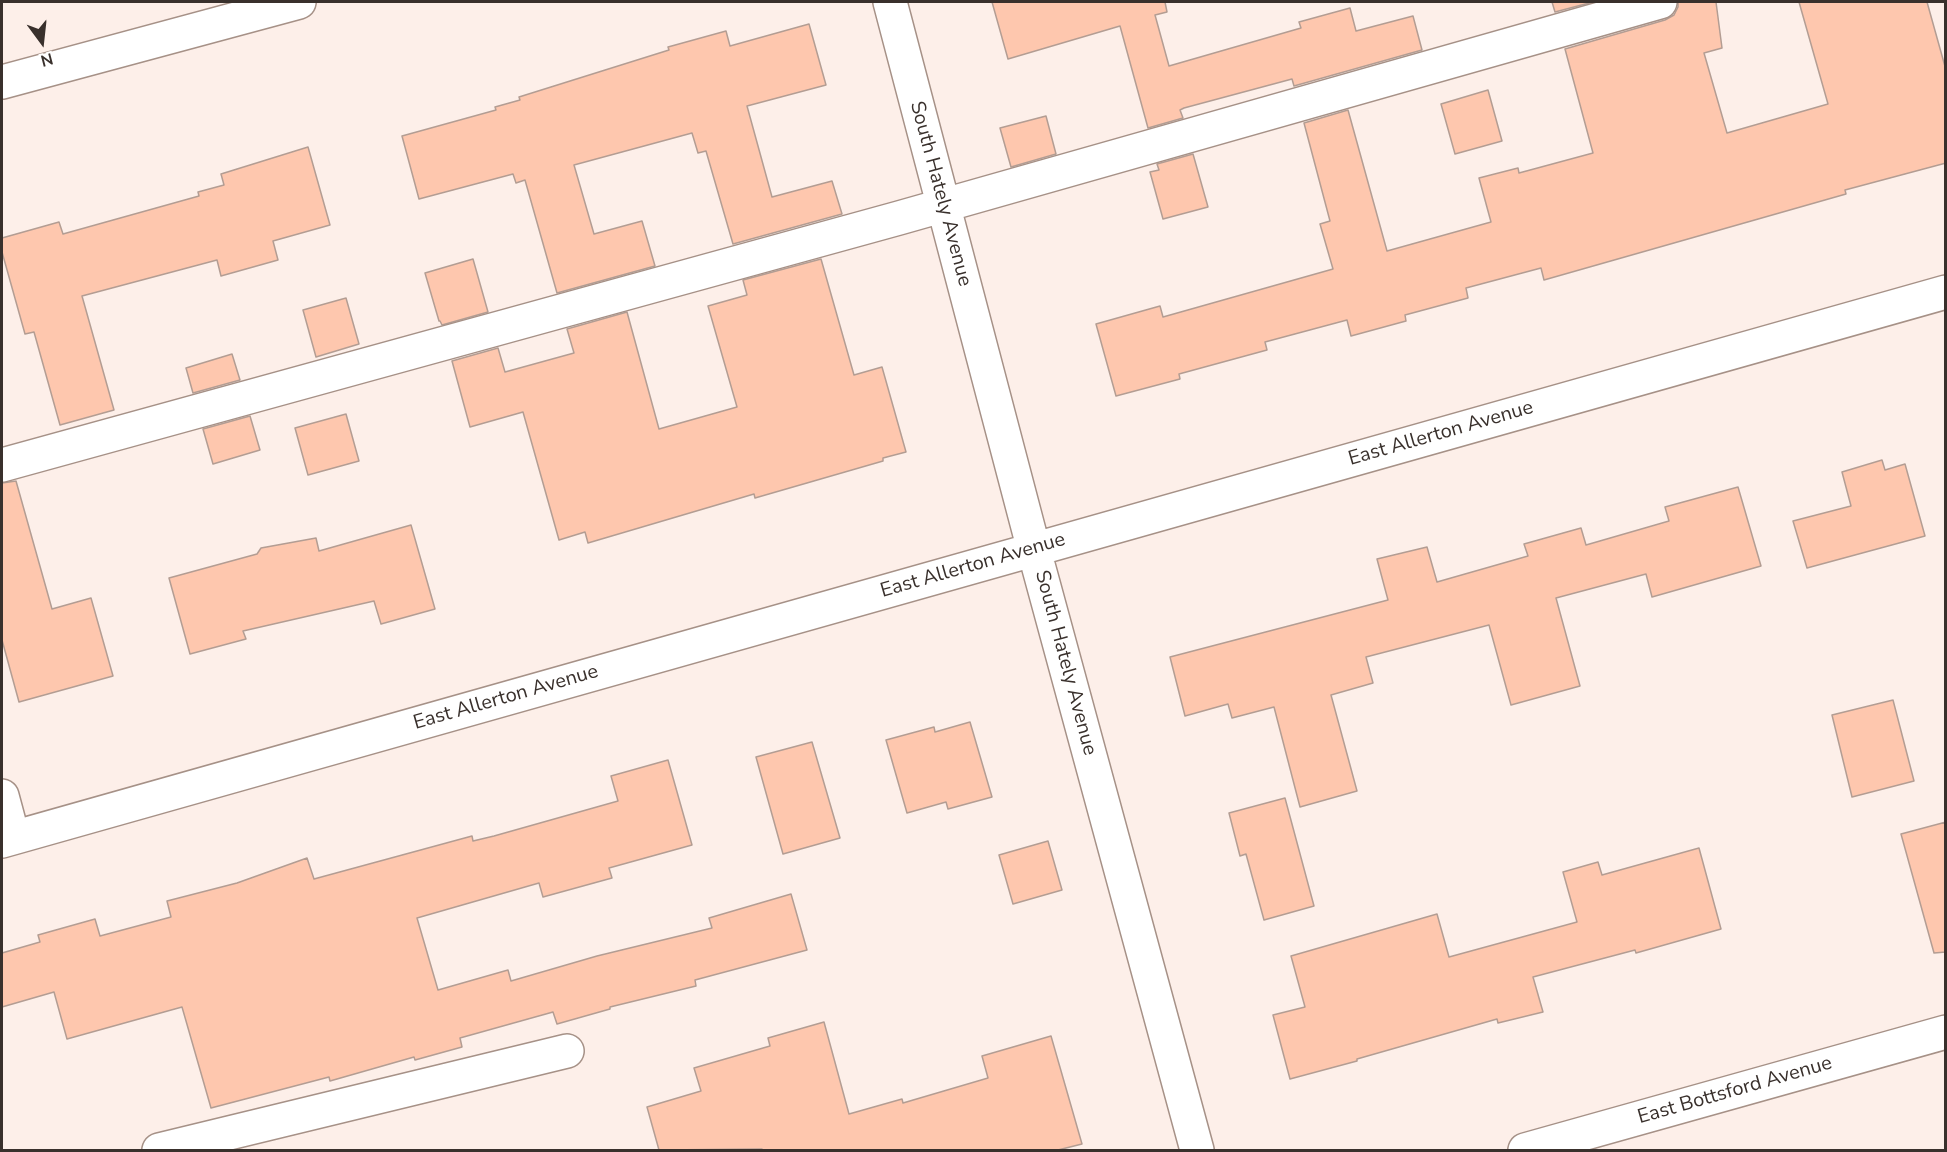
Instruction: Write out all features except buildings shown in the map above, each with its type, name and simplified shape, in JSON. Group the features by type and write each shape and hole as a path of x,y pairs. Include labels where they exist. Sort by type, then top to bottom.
{"street":[{"path":"2,82 298,2"},
{"name":"South Hately Avenue","path":"890,2 1034,550 1197,1150"},
{"path":"2,465 943,206 1660,2"},
{"name":"East Allerton Avenue","path":"7,839 1946,292"},
{"path":"2,795 7,839"},
{"name":"East Bottsford Avenue","path":"1525,1150 1946,1032"},
{"path":"174,1149 567,1051"}]}
